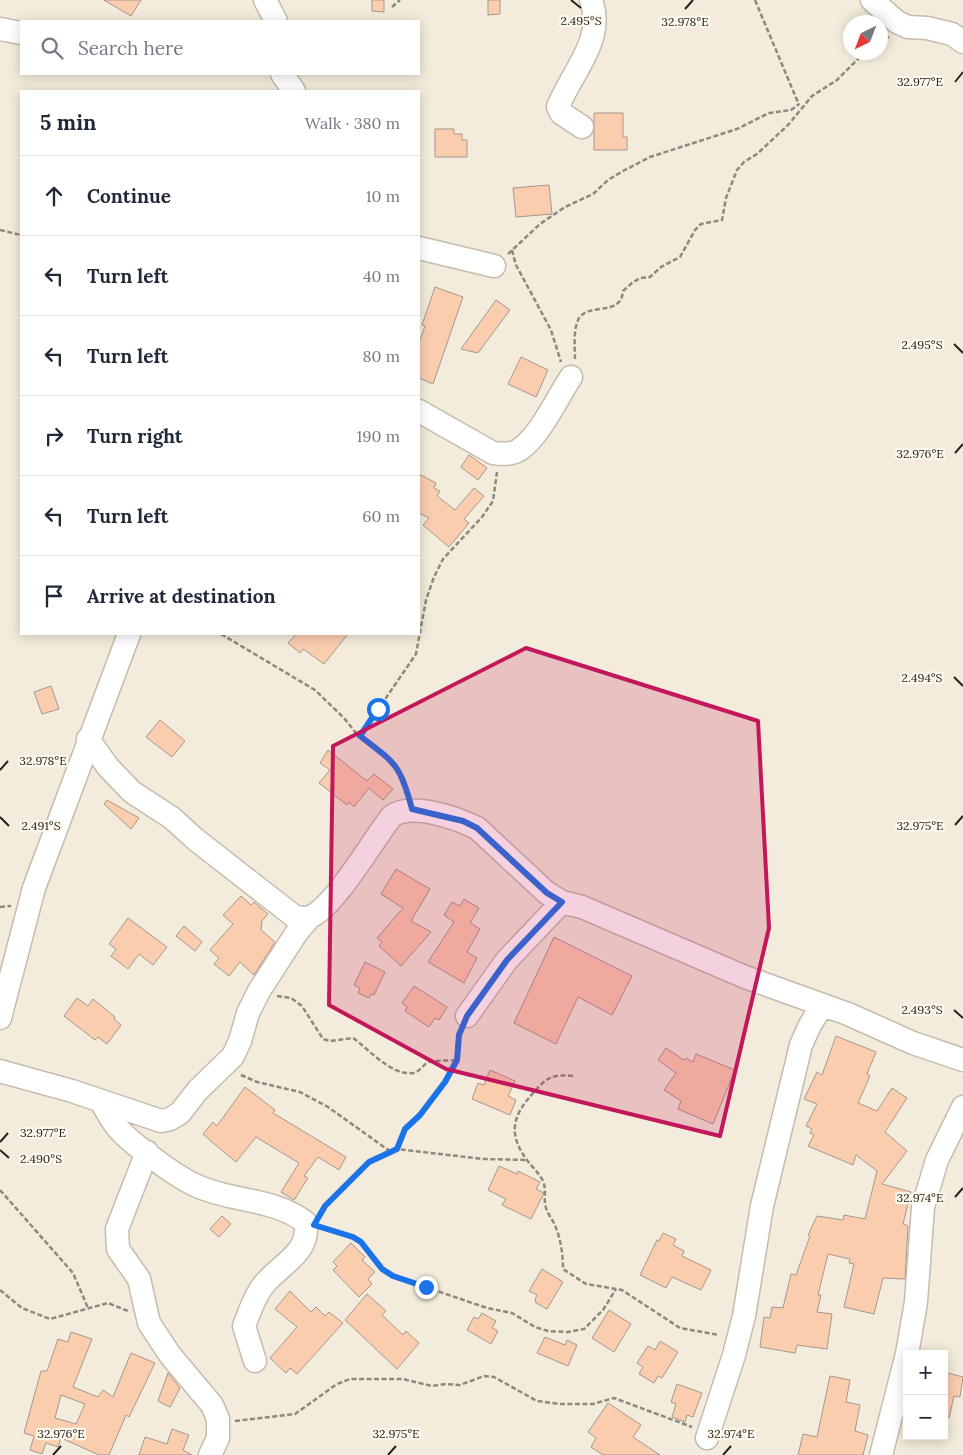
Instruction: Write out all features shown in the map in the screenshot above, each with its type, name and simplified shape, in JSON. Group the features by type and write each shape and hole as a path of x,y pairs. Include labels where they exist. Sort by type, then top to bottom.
{"street":[{"path":"265,0 275,20"},
{"path":"282,20 286,0"},
{"path":"582,127 561,114 558,107 591,42 594,25 591,0"},
{"path":"872,0 897,22 908,27 928,28 952,34 963,42"},
{"path":"0,29 20,33"},
{"path":"283,75 293,90"},
{"path":"420,248 494,266"},
{"path":"420,412 505,455 518,450 532,437 572,375"},
{"path":"0,1018 34,888 88,739 129,635"},
{"path":"88,739 108,767 132,792 172,818 195,839 295,917 309,918"},
{"path":"0,1071 161,1121 170,1119 180,1112 198,1090 233,1056 240,1041 248,1013 297,932 335,894 357,867 392,816 399,811 412,809 463,821 477,828 547,893 562,902 582,907 745,977 848,1014 913,1043 963,1060"},
{"path":"467,1016 507,960 562,902"},
{"path":"707,1438 738,1339 762,1206 801,1045 810,1025 822,1006"},
{"path":"101,1101 117,1128 147,1152 197,1187 274,1206 295,1214 309,1224 306,1240 301,1249 272,1274 261,1289 244,1326 255,1361"},
{"path":"908,1350 916,1302 923,1207 937,1160 963,1107"},
{"path":"147,1152 117,1229 116,1237 120,1255 138,1279 149,1323 170,1355 212,1405 218,1419 214,1447"},
{"path":"881,1455 903,1370"}],"path":[{"path":"392,7 400,0"},
{"path":"755,0 800,106"},
{"path":"494,266 540,224 565,207 593,194 608,180 623,171 650,157 738,129 769,113 792,110 837,80 858,60"},
{"path":"572,375 576,329 579,318 585,313 605,310 618,304 623,297 624,291 632,283 640,278 650,277 661,267 680,257 695,230 701,224 722,220 726,198 737,170 788,125 800,106"},
{"path":"0,230 20,235"},
{"path":"512,250 516,265 551,330 560,361 572,375"},
{"path":"420,632 426,600 443,559 482,517 493,501 498,453"},
{"path":"223,635 315,690 360,736 393,761 404,779 412,809"},
{"path":"360,736 416,654 420,635"},
{"path":"259,992 291,998 302,1006 323,1039 330,1041 352,1038 370,1049 385,1065 402,1072 418,1071 428,1062 457,1060"},
{"path":"397,1149 405,1129 434,1098 457,1060 459,1035 467,1016"},
{"path":"221,1068 256,1082 300,1092 328,1107 391,1152"},
{"path":"573,1076 558,1074 540,1085 517,1113 515,1129 517,1141 527,1160 542,1180 545,1189 545,1206 556,1228 563,1269 586,1284 616,1289 632,1295 659,1316 680,1328 738,1339"},
{"path":"527,1160 483,1159 397,1149 369,1162 309,1224 353,1237 361,1242 382,1269 393,1276 487,1308 512,1312 535,1328 548,1331 568,1332 584,1329 603,1310 616,1289"},
{"path":"0,1190 73,1274 88,1308"},
{"path":"0,1290 22,1308 50,1319 108,1303 149,1323"},
{"path":"214,1447 232,1423 237,1420 266,1419 295,1414 338,1384 350,1379 402,1379 432,1386 460,1385 484,1376 494,1377 536,1400 559,1404 593,1404 614,1398 664,1418 691,1426 707,1438"}],"highlighted area":[{"path":"526,648 758,721 769,928 720,1136 446,1069 329,1005 333,746"}],"building":[{"path":"104,0 141,0 131,16"},
{"path":"372,0 384,0 384,12 372,11"},
{"path":"488,0 500,0 500,14 488,15"},
{"path":"594,113 623,113 623,137 627,137 627,150 594,150"},
{"path":"435,129 454,129 454,134 462,134 462,140 467,140 467,157 435,157"},
{"path":"549,185 552,214 516,217 513,188"},
{"path":"435,287 463,297 433,384 420,378 420,340 425,326 422,325"},
{"path":"496,300 510,310 478,353 461,349"},
{"path":"521,357 548,370 536,397 508,384"},
{"path":"469,455 487,468 478,480 461,467"},
{"path":"420,475 436,483 434,488 440,491 437,496 455,510 474,488 484,496 464,519 469,523 449,547 423,525 429,518 420,514"},
{"path":"295,635 347,635 324,664 303,649 300,653 288,643"},
{"path":"51,686 59,709 42,714 34,692"},
{"path":"160,720 185,741 172,757 146,737"},
{"path":"328,750 367,781 374,774 393,789 383,800 369,788 354,807 349,802 347,805 319,783 330,770 320,763"},
{"path":"107,800 139,818 131,829 104,804"},
{"path":"396,869 430,889 411,921 431,932 401,966 379,946 382,942 377,938 403,908 381,894"},
{"path":"241,896 251,905 254,902 268,914 262,921 261,930 275,942 254,975 240,962 229,976 214,964 219,958 210,950 233,924 223,915"},
{"path":"464,899 479,908 470,923 480,929 467,952 477,958 464,983 428,962 454,922 444,915 452,902 460,906"},
{"path":"128,918 167,947 153,965 139,954 128,969 111,956 116,949 109,944"},
{"path":"184,926 202,942 195,951 176,936"},
{"path":"554,937 632,976 612,1015 578,997 556,1044 514,1023"},
{"path":"365,962 385,972 374,995 371,994 369,998 358,993 360,988 354,985"},
{"path":"414,986 447,1007 439,1020 435,1018 429,1027 405,1011 407,1007 402,1003"},
{"path":"77,998 88,1006 93,999 115,1017 114,1019 121,1025 107,1044 98,1037 95,1040 64,1016"},
{"path":"836,1036 876,1052 867,1074 870,1076 858,1103 877,1111 892,1088 907,1098 885,1132 907,1151 882,1184 911,1192 903,1224 908,1226 905,1279 883,1278 874,1314 844,1307 854,1264 849,1263 850,1259 828,1254 818,1295 821,1295 817,1312 832,1314 827,1349 797,1345 795,1353 760,1347 764,1317 770,1318 772,1307 783,1308 791,1274 796,1275 810,1236 808,1235 817,1216 843,1220 844,1215 865,1219 877,1171 856,1155 853,1165 808,1146 814,1135 810,1133 812,1129 806,1126 817,1104 804,1099 817,1072 822,1075"},
{"path":"666,1048 684,1060 686,1058 693,1062 696,1054 735,1070 713,1124 678,1109 681,1101 664,1090 676,1073 658,1060"},
{"path":"490,1070 515,1081 508,1096 516,1100 510,1115 472,1099 478,1083 484,1085"},
{"path":"245,1087 275,1110 273,1113 346,1157 339,1170 318,1157 304,1176 308,1178 294,1200 281,1192 299,1163 256,1137 236,1162 212,1142 203,1134 213,1122 217,1126"},
{"path":"499,1166 517,1174 518,1171 540,1182 536,1189 544,1193 531,1219 502,1205 506,1199 488,1190"},
{"path":"222,1216 231,1224 219,1237 210,1229"},
{"path":"663,1233 676,1239 673,1245 684,1251 682,1256 711,1270 701,1290 672,1277 666,1288 640,1275 657,1240 659,1241"},
{"path":"351,1243 365,1257 362,1260 375,1272 368,1279 372,1284 359,1297 333,1270 337,1266 333,1262"},
{"path":"542,1269 563,1282 547,1309 536,1303 537,1295 529,1291"},
{"path":"290,1291 311,1312 316,1307 325,1316 329,1312 343,1323 297,1374 290,1368 286,1373 270,1358 297,1327 275,1309"},
{"path":"367,1294 386,1311 382,1315 403,1335 406,1331 419,1343 397,1369 345,1320"},
{"path":"609,1310 631,1324 614,1352 592,1338"},
{"path":"482,1313 496,1321 492,1328 498,1331 491,1344 467,1330 474,1317 478,1319"},
{"path":"71,1332 92,1339 73,1387 98,1397 103,1390 113,1397 131,1353 155,1363 129,1417 126,1415 109,1455 99,1455 61,1438 58,1447 46,1443 42,1454 30,1450 34,1436 24,1433 41,1371 47,1371 58,1339 68,1342","holes":["61,1395 85,1404 76,1424 55,1418"]},
{"path":"545,1337 565,1345 567,1340 577,1345 568,1366 537,1353"},
{"path":"660,1341 678,1352 662,1378 658,1376 654,1383 639,1374 643,1367 637,1363 648,1346 655,1350"},
{"path":"168,1373 180,1388 170,1407 158,1401"},
{"path":"948,1373 963,1377 960,1397 954,1396 949,1418"},
{"path":"830,1376 850,1380 846,1402 860,1405 855,1431 868,1435 863,1455 798,1455 803,1434 817,1437"},
{"path":"677,1384 702,1393 693,1417 687,1415 685,1422 672,1417 676,1404 671,1402"},
{"path":"608,1403 641,1425 633,1437 660,1455 603,1455 591,1447 596,1438 588,1432"},
{"path":"172,1429 189,1435 183,1450 192,1455 139,1455 145,1437 167,1444"}],"route":[{"path":"378,709 360,736 393,761 404,779 412,809 463,821 477,828 533,881 547,893 562,902 507,960 467,1016 459,1035 456,1049 457,1060 434,1098 405,1129 397,1149 369,1162 325,1206 314,1225 353,1237 361,1242 382,1269 393,1276 426,1287"}]}
